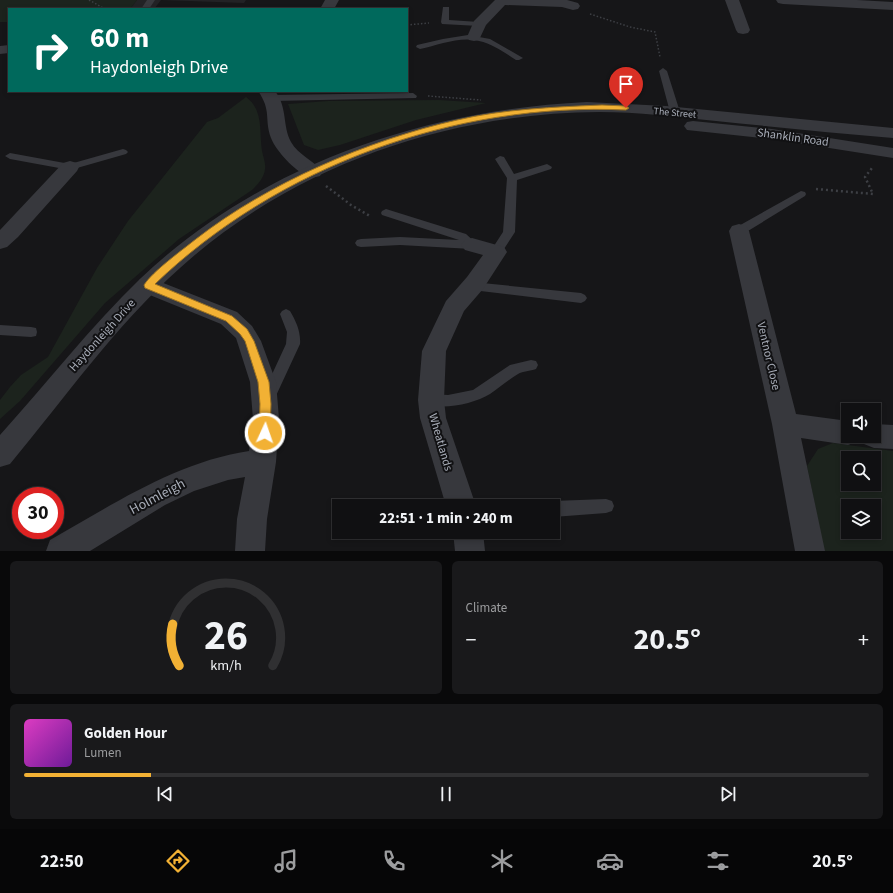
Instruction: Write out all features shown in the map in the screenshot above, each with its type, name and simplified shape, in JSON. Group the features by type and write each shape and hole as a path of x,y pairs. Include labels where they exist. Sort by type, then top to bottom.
{"street":[{"path":"474,37 479,24 503,0 570,3"},
{"path":"732,0 743,30"},
{"path":"782,0 893,6"},
{"path":"269,94 276,110 279,134 284,145 288,152 313,172"},
{"name":"The Street","path":"434,128 474,118 524,112 602,107 675,112 893,133"},
{"name":"Shanklin Road","path":"693,126 772,134 890,152"},
{"name":"Haydonleigh Drive","path":"0,455 114,320 172,262 215,228 246,208 313,172 382,144 434,128"},
{"path":"0,242 70,168"},
{"name":"Ventnor Close","path":"739,231 785,424 810,551"},
{"path":"472,245 496,252"},
{"name":"Wheatlands","path":"459,499 433,418 431,400 434,351 454,307 472,286 496,252"},
{"path":"148,285 229,318 240,328 249,341 261,375 266,404 262,462 252,519 250,551"},
{"path":"785,424 841,431"},
{"path":"881,436 893,437"},
{"name":"Holmleigh","path":"61,551 155,496 187,480 228,467 262,462"},
{"path":"469,539 470,551"}],"lane":[{"path":"446,9 445,22 479,24"},
{"path":"420,47 443,41 474,37 483,39 519,58"},
{"path":"663,71 675,112"},
{"path":"269,94 413,96"},
{"path":"10,156 70,168 123,152"},
{"path":"496,252 509,232 512,178 500,159"},
{"path":"512,178 547,167"},
{"name":"Ventnor Close","path":"739,231 801,194"},
{"path":"386,213 462,236 472,245"},
{"path":"361,243 400,241 472,245"},
{"path":"472,286 581,298"},
{"path":"266,404 293,344 294,336 292,325 286,314"},
{"path":"0,330 31,332"},
{"path":"431,400 448,401 475,395 484,391 515,369 531,365"},
{"path":"560,509 606,506"}],"path":[{"path":"89,0 103,8"},
{"path":"570,3 598,18 655,32 663,71"},
{"path":"408,25 445,22"},
{"path":"413,96 442,96 494,101 524,112"},
{"path":"801,194 811,188 873,194 865,177 890,152"}],"shaded area":[{"path":"0,0 137,0 131,8 8,8 8,22 0,22"},
{"path":"137,0 161,0 155,8 131,8"},
{"path":"161,0 246,0 244,3"},
{"path":"246,97 256,108 260,122 262,151 265,167 260,181 252,190 179,239 105,303 20,401 0,419 0,400 21,375 48,357 97,268 128,221 207,122 218,118"},
{"path":"439,100 486,103 416,120 340,145 318,150 304,145 288,104 328,101"},
{"path":"833,443 893,451 893,551 824,551 807,466 818,449"}],"route":[{"path":"265,433 266,404 263,382 249,341 244,332 229,318 148,285 172,262 215,228 246,208 313,172 382,144 434,128 474,118 565,108 626,108"}]}
